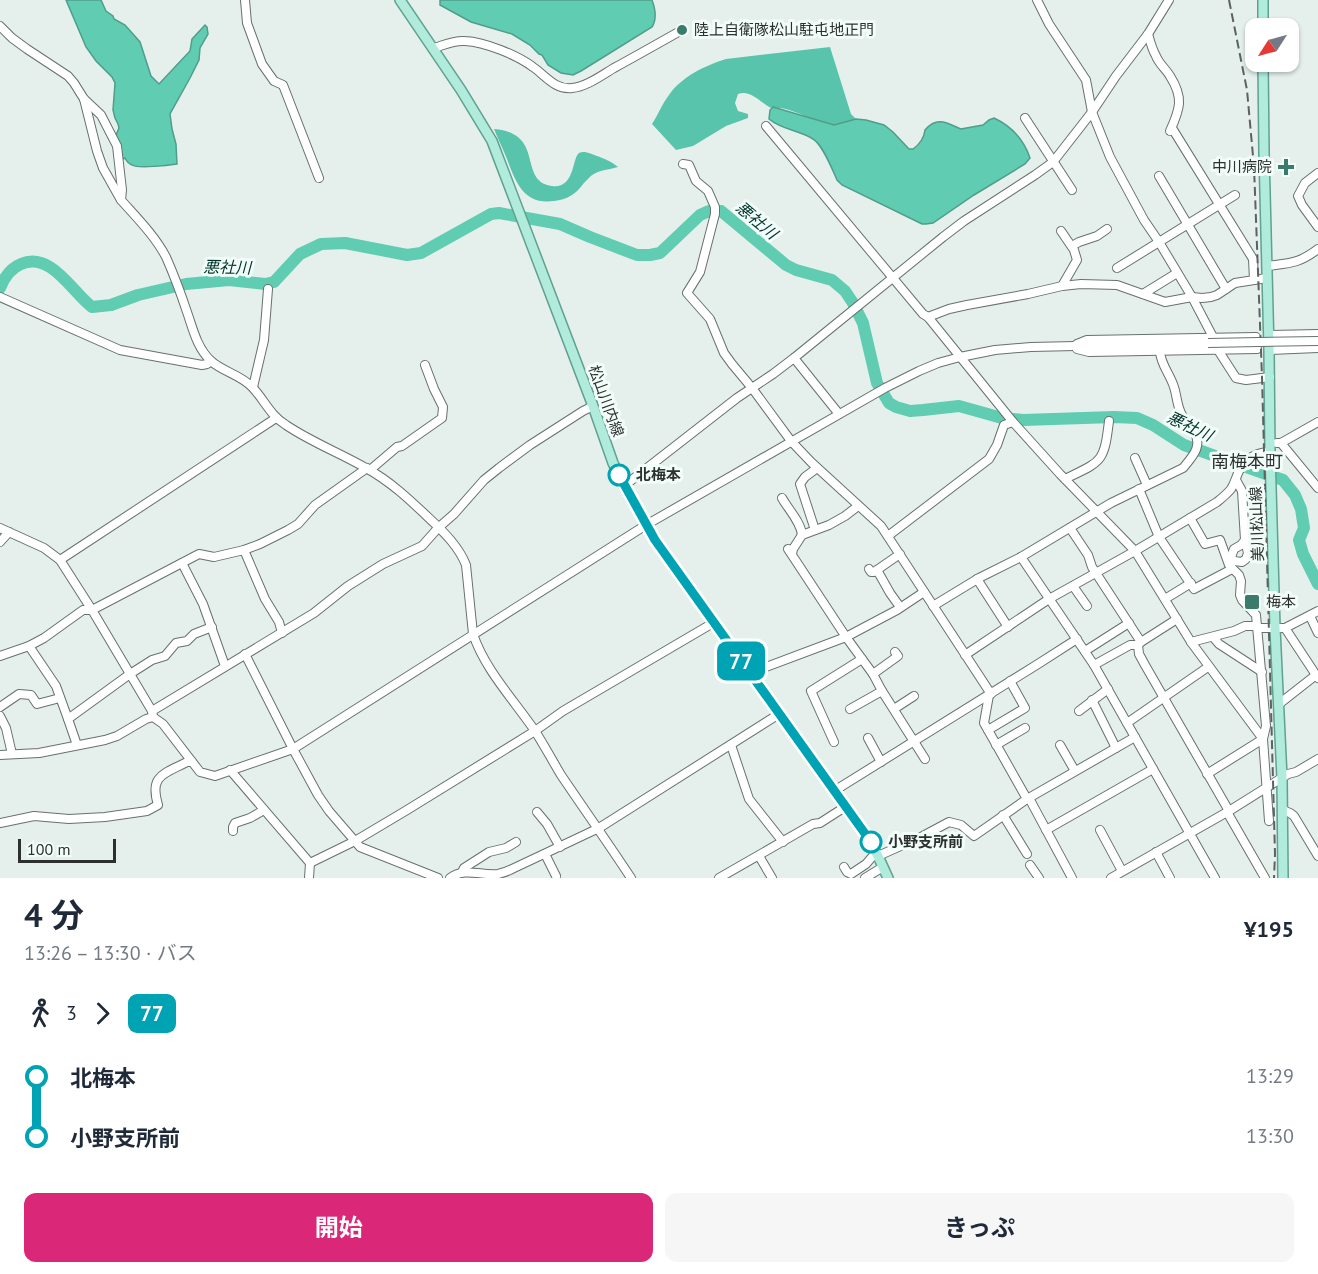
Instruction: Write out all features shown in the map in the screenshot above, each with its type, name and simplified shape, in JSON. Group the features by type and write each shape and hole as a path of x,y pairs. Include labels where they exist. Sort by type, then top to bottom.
{"main road":[{"name":"松山川内線","path":"400,0 434,48 492,141 613,464 624,486 655,540 862,829 878,855 888,878"},
{"path":"1263,0 1263,18"},
{"name":"美川松山線","path":"1263,72 1270,448 1280,628 1282,878"}],"street":[{"path":"245,0 247,23 262,64 274,81 283,85 319,178"},
{"path":"1036,0 1086,80 1092,112 1110,157 1144,220 1192,297 1210,340 1236,378 1246,380 1270,377"},
{"path":"624,486 794,358 964,221 1053,162 1092,112 1169,0"},
{"path":"0,26 12,38 68,76 79,90 84,99 106,175 121,200 165,256 197,340 211,361 253,387 276,418 303,436 368,469 395,486 462,554 466,565 473,634 477,644 489,666 535,731 560,773 631,878"},
{"path":"434,48 464,41 492,47 519,58 556,86 567,89 589,82 682,30"},
{"path":"1148,33 1156,58 1178,90 1179,112 1171,130 1253,259 1254,279"},
{"path":"84,99 101,115 117,146 121,200"},
{"path":"1025,118 1072,190"},
{"path":"766,126 1010,419 1135,551 1191,642 1263,739"},
{"path":"683,164 689,165 696,181 708,191 715,211 700,272 687,293 710,319 724,352 732,364 791,441 881,526 900,554 990,694 984,723 1072,878"},
{"path":"1318,173 1305,183 1299,196 1302,206 1318,227"},
{"path":"1159,176 1227,289"},
{"path":"1118,268 1234,195"},
{"path":"1072,246 1097,236 1107,228"},
{"path":"1061,231 1072,246 1077,260 1062,286"},
{"path":"1267,266 1294,263 1318,249"},
{"path":"1143,294 1177,273"},
{"path":"927,317 949,309 1062,286 1117,285 1165,302 1192,297 1211,297 1235,283 1267,278"},
{"path":"253,387 264,340 268,289"},
{"path":"0,297 120,350 202,365 211,361"},
{"path":"1269,335 1318,334"},
{"path":"1239,337 1243,340 1244,345 1239,350"},
{"path":"1210,340 1256,337"},
{"path":"0,528 44,548 60,560 153,714 200,772 215,776 293,749 646,525 874,394 919,371 960,357 1008,348 1210,340 1318,341"},
{"path":"1070,346 1089,352 1257,349"},
{"path":"1269,350 1318,348"},
{"path":"933,606 1111,503 1183,468 1194,456 1197,436 1180,412 1174,386 1162,363 1160,352"},
{"path":"794,358 839,414"},
{"path":"0,656 29,646 83,610 92,610 199,554 214,557 244,550 298,524 315,505 442,418 443,407 425,365"},
{"path":"0,755 39,753 117,736 146,719 225,666 314,613 348,586 383,564 422,546 484,480 530,445 593,406"},
{"path":"60,560 276,418"},
{"path":"888,536 989,459 1004,425 1010,419"},
{"path":"1065,479 1100,459 1104,453 1109,421"},
{"path":"965,655 1049,599 1159,537 1226,495 1246,461 1318,422"},
{"path":"1281,443 1316,483"},
{"path":"1135,458 1159,537 1194,589 1232,569"},
{"path":"815,530 800,484 817,468"},
{"path":"1237,476 1242,491 1245,540"},
{"path":"782,498 802,530 802,535"},
{"path":"858,506 829,525 802,535 790,552 873,674 925,759"},
{"path":"1190,518 1205,544 1220,540 1225,557 1232,569 1239,575 1242,600 1256,615 1266,726 1263,739 1269,821"},
{"path":"1071,528 1088,555 1092,567 1129,623 1140,643 1139,654 1265,878"},
{"path":"0,542 9,532"},
{"path":"244,550 265,599 279,622 282,633"},
{"path":"900,554 873,570 900,608"},
{"path":"1021,557 1094,665 1215,878"},
{"path":"182,563 203,604 225,666"},
{"path":"977,579 1008,627"},
{"path":"1165,599 1191,584"},
{"path":"1073,586 1087,606"},
{"path":"750,673 846,637 900,608 924,592"},
{"path":"1191,642 1245,626 1280,628 1318,612"},
{"path":"1310,616 1318,633"},
{"path":"1094,665 1130,645 1140,643 1177,619"},
{"path":"310,863 355,841 535,731 571,706 713,623"},
{"path":"1085,651 1129,623"},
{"path":"68,719 130,674 152,660 165,656 176,643 187,641 194,634 212,627"},
{"path":"1279,704 1317,677 1280,628"},
{"path":"1213,637 1218,644 1262,672"},
{"path":"834,791 1077,639"},
{"path":"29,646 56,686 77,745"},
{"path":"873,674 898,656 895,652"},
{"path":"245,654 318,795 360,847 438,878"},
{"path":"834,742 811,691 862,659"},
{"path":"1127,723 1208,666"},
{"path":"988,729 1025,708 1010,681"},
{"path":"1079,711 1108,689"},
{"path":"850,709 882,691"},
{"path":"0,708 19,694 31,695 37,704 60,698"},
{"path":"894,709 914,696"},
{"path":"1092,700 1116,748"},
{"path":"450,878 462,872 500,874 599,828 779,714"},
{"path":"0,716 6,728 12,754"},
{"path":"996,745 1025,728"},
{"path":"838,878 845,870 851,874 878,855 921,837 949,822 961,825 974,836 1028,798 1135,737"},
{"path":"868,738 881,762"},
{"path":"1207,774 1263,739"},
{"path":"731,745 749,799 783,842"},
{"path":"1060,745 1075,771"},
{"path":"1111,878 1318,759"},
{"path":"0,823 34,816 69,819 105,817 147,810 158,806 154,793 159,777 192,762"},
{"path":"1046,830 1153,769"},
{"path":"230,771 310,863 309,878"},
{"path":"724,877 845,807"},
{"path":"233,831 235,823 264,810"},
{"path":"1283,810 1294,816 1315,841 1318,856"},
{"path":"537,812 560,847"},
{"path":"1003,815 1027,854"},
{"path":"1100,830 1122,872"},
{"path":"462,872 464,868 489,852 506,848 516,842"},
{"path":"1156,852 1170,878"},
{"path":"545,854 556,876"},
{"path":"759,856 772,878"},
{"path":"1030,866 1039,878"},
{"path":"410,867 417,878"},
{"path":"865,878 883,867"}],"shaded area":[{"path":"66,0 101,0 106,11 125,25 140,42 151,76 159,84 190,51 192,39 205,25 207,27 208,34 200,48 199,60 170,114 177,164 141,167 131,164 125,158 121,160 116,139 119,128 113,110 115,83 86,47"},
{"path":"440,0 652,0 655,17 652,27 573,75 561,73 548,65 542,55 512,34 471,22 440,5"},
{"path":"830,47 851,114 856,119 832,125 786,109 771,108 751,95 742,93 738,94 735,103 738,111 748,114 748,118 726,126 693,146 676,150 652,124 674,89 694,72 710,65 726,59"},
{"path":"773,107 834,125 856,119 884,125 909,149 918,145 923,139 925,130 934,123 942,122 961,129 983,125 994,118 1016,134 1030,158 1025,164 933,223 922,224 842,185 837,180 817,142 769,119 770,110"},
{"path":"494,129 510,132 520,139 526,147 535,176 552,186 565,183 581,152 603,158 618,167 594,174 574,193 565,198 554,201 535,200 528,196 518,184"}],"waterway":[{"name":"悪社川","path":"0,288 14,268 32,262 42,263 51,268 92,307 111,305 138,295 186,284 229,280 265,284 274,282 300,254 321,244 345,243 407,255 421,253 491,214 499,213 560,224 637,255 650,255 660,253 700,215 709,211 721,211 786,265 832,280 845,291 863,323 877,383 889,403 910,411 959,406 1002,418 1023,420 1137,418 1153,425 1184,445 1283,480 1295,495 1301,509 1304,528 1299,540 1303,554 1318,584"}],"railway":[{"path":"1229,0 1247,90 1254,167 1262,377 1274,878"},
{"path":"1258,498 1256,517 1258,561"}],"bus line":[{"name":"77","path":"619,475 655,540 871,842"}],"place":[{"name":"陸上自衛隊松山駐屯地正門","path":"682,30"},
{"name":"中川病院","path":"1286,167"},
{"name":"北梅本","path":"619,475"},
{"name":"梅本","path":"1252,602"},
{"name":"小野支所前","path":"871,842"}],"district":[{"name":"南梅本町","path":"1247,462"}]}
